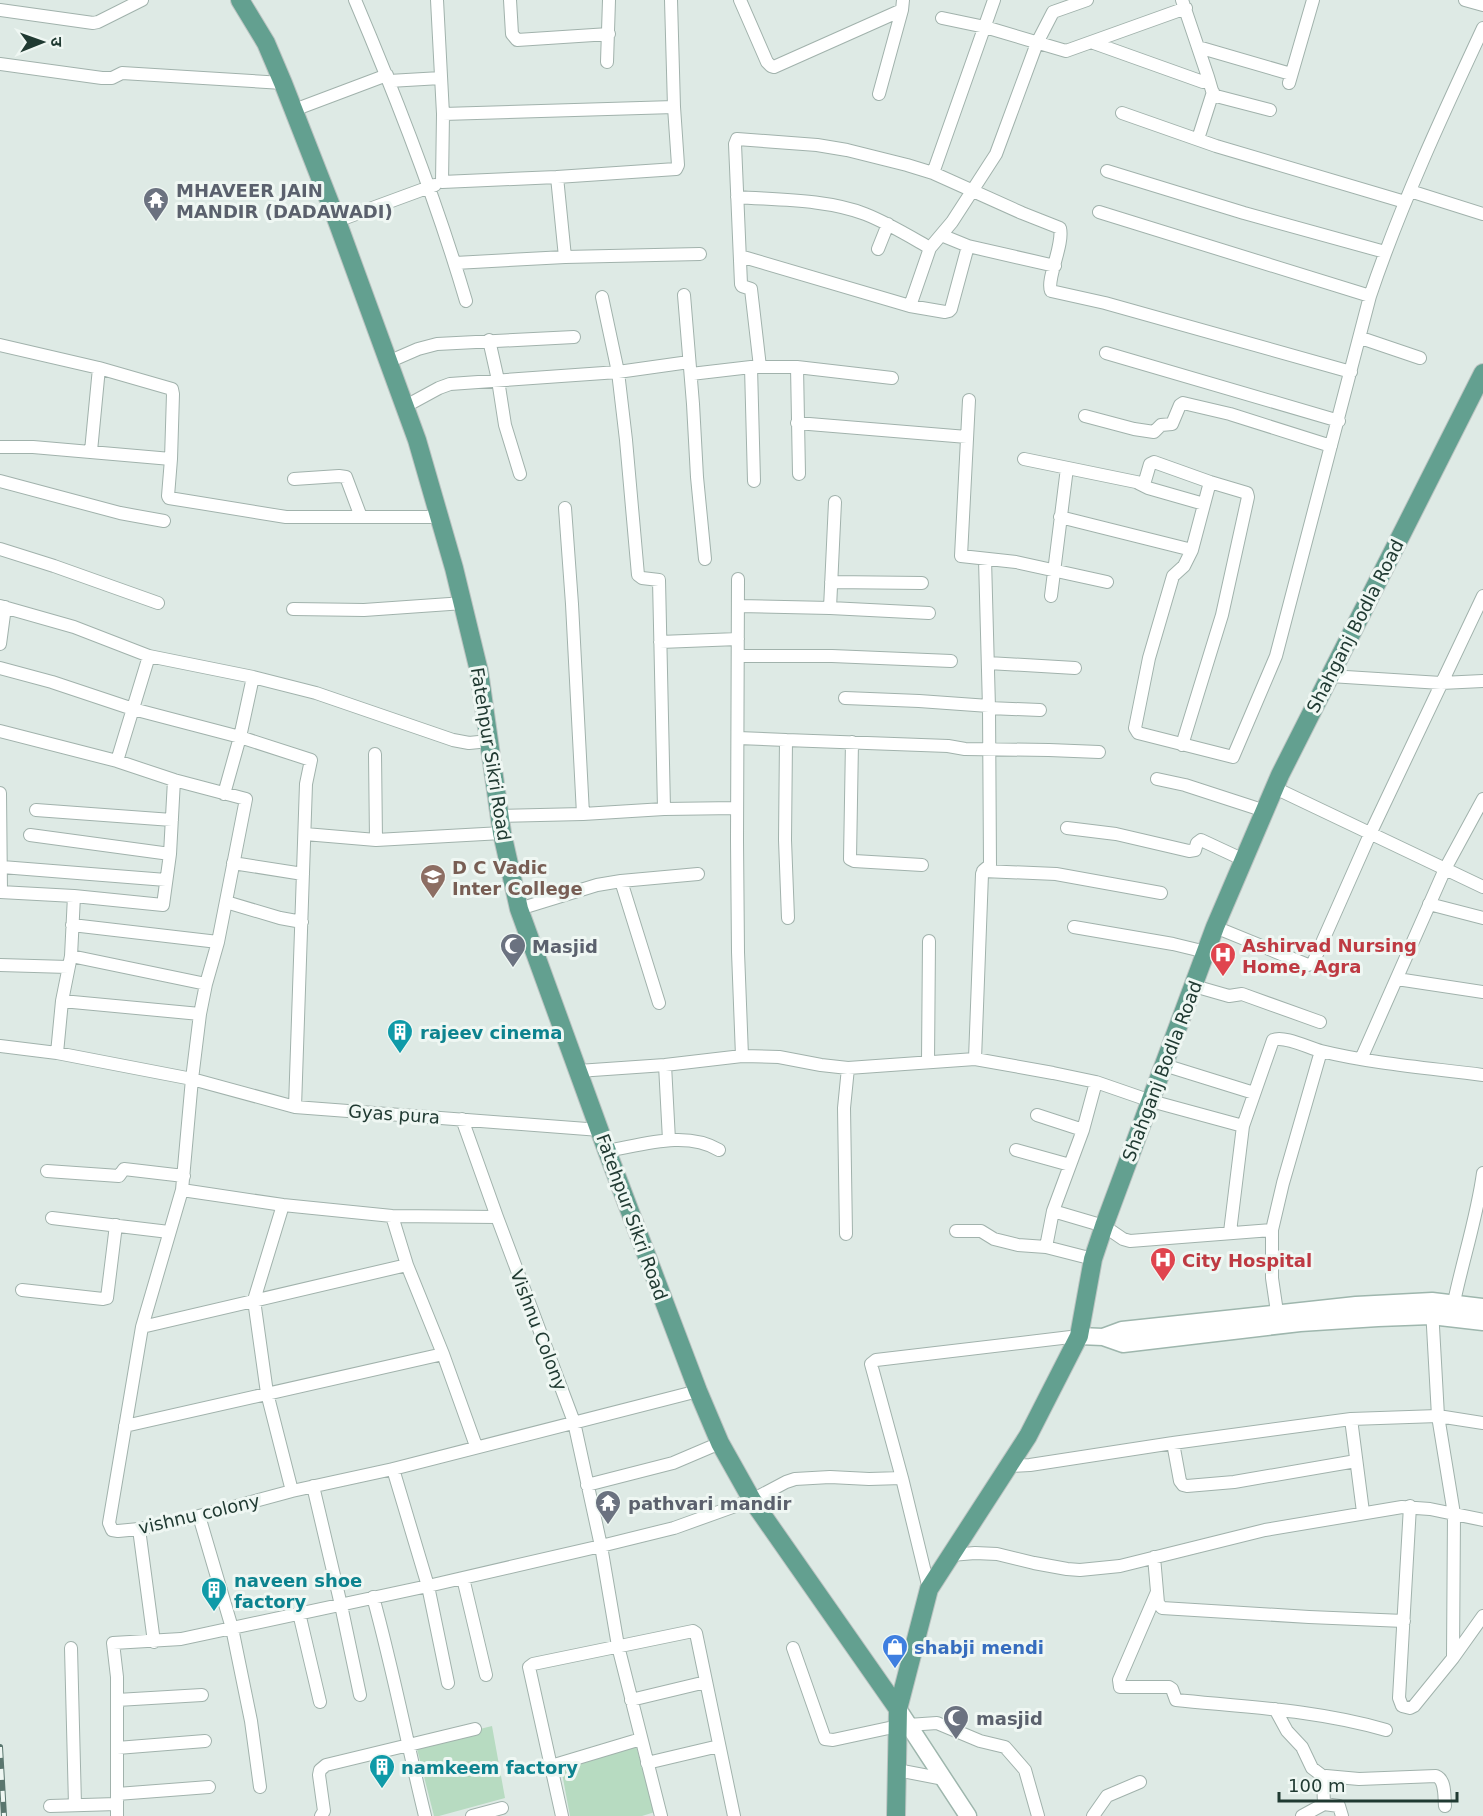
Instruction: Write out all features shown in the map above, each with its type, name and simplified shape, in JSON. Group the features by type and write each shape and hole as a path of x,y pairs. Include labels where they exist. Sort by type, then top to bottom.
{"main road":[{"name":"Fatehpur Sikri Road","path":"240,0 266,43 294,110 338,221 417,440 464,603 479,671 501,825 519,909 698,1391 720,1443 752,1500 901,1720"},
{"name":"Shahganj Bodla Road","path":"896,1816 901,1720 929,1589 1028,1436 1079,1336 1093,1259 1215,927 1275,788 1483,373"}],"street":[{"path":"0,10 93,23 142,0"},
{"path":"355,0 388,78 429,188 466,302"},
{"path":"437,0 443,114 442,182"},
{"path":"510,0 512,34 517,40 609,34"},
{"path":"607,62 609,0"},
{"path":"338,221 442,182 676,169 678,165 671,0"},
{"path":"740,0 767,62 774,67 903,5"},
{"path":"933,173 994,0"},
{"path":"910,306 930,248 973,190 996,154 1037,43 1050,16 1053,12 1087,0"},
{"path":"1198,47 1290,78 1313,0"},
{"path":"1465,0 1483,5"},
{"path":"942,18 985,27 1065,51 1184,4 1216,96 1270,110"},
{"path":"879,94 903,5"},
{"path":"1210,482 1192,550 1184,566 1173,576 1149,658 1135,728 1138,733 1233,757 1276,656 1370,296 1385,252 1439,123 1483,28"},
{"path":"1091,42 1203,82 1208,77"},
{"path":"0,64 102,78 112,78 122,73 283,83"},
{"path":"294,110 388,78 441,78"},
{"path":"1198,139 1213,92"},
{"path":"443,114 674,107"},
{"path":"1122,113 1198,139 1408,197 1483,214"},
{"path":"754,481 755,367 751,289 741,284 736,197 735,144 738,139 818,145 847,150 933,173 1060,228 1055,266 1049,287 1051,291 1105,303 1352,372"},
{"path":"1107,171 1244,213 1385,252"},
{"path":"557,177 565,257"},
{"path":"736,197 809,202 863,213 888,224 930,248"},
{"path":"1099,212 1370,296"},
{"path":"878,249 888,224"},
{"path":"941,235 968,246 1055,266"},
{"path":"740,256 910,306 945,312 949,311 968,246"},
{"path":"454,263 565,257 700,254"},
{"path":"684,295 705,559"},
{"path":"602,297 618,372 638,572 642,578 659,580 664,809"},
{"path":"388,362 437,344 574,337"},
{"path":"1360,338 1420,358"},
{"path":"489,340 505,425 520,474"},
{"path":"0,345 99,368 172,389 169,498 286,517 439,517"},
{"path":"1106,353 1339,421"},
{"path":"404,407 450,384 618,372 755,367 797,368 892,378"},
{"path":"92,451 99,368"},
{"path":"797,368 799,474"},
{"path":"969,400 960,553 963,557 1016,562 1107,582"},
{"path":"1085,416 1154,432 1161,425 1172,424 1180,405 1183,404 1238,416 1331,446"},
{"path":"797,423 967,437"},
{"path":"0,447 92,451 171,459"},
{"path":"1024,459 1138,483 1204,504"},
{"path":"1138,483 1144,481 1150,464 1155,462 1210,482 1244,491 1248,497 1222,615 1182,745"},
{"path":"1051,596 1067,468"},
{"path":"294,479 346,477 361,517"},
{"path":"0,481 120,513 164,521"},
{"path":"830,608 835,502"},
{"path":"565,508 583,814"},
{"path":"1060,517 1192,550"},
{"path":"0,549 158,603"},
{"path":"975,1059 983,871 990,865 990,750 985,559"},
{"path":"738,579 738,952 742,1056"},
{"path":"831,582 922,583"},
{"path":"1215,927 1308,965 1312,964 1371,832 1483,596"},
{"path":"293,609 364,610 464,603"},
{"path":"738,606 929,613"},
{"path":"0,644 2,607 74,627 149,656 253,677 316,693 453,740 470,743 489,741"},
{"path":"660,642 738,639"},
{"path":"117,761 149,656"},
{"path":"738,656 832,656 951,661"},
{"path":"988,663 1075,668"},
{"path":"0,668 52,682 133,709 240,737 311,760 306,784 295,1107"},
{"path":"1330,676 1441,683 1483,681"},
{"path":"0,731 117,761 224,794 240,737 253,677"},
{"path":"845,698 1040,710"},
{"path":"738,738 948,746 961,749 1099,752"},
{"path":"786,740 785,840 788,918"},
{"path":"852,742 850,859 922,865"},
{"path":"375,754 376,840"},
{"path":"1157,779 1196,788 1265,811"},
{"path":"0,793 2,867 0,892 74,896 161,905 164,903 170,854 174,780"},
{"path":"1275,788 1483,886"},
{"name":"vishnu colony","path":"224,794 246,799 218,942 200,1014 182,1190 142,1327 109,1523 112,1530 139,1529 199,1516 698,1391"},
{"path":"1361,1059 1445,869 1483,799"},
{"path":"305,834 376,840 583,814 664,809 737,808"},
{"path":"36,810 172,820"},
{"path":"1066,828 1116,834 1189,851 1195,850 1200,840 1244,860"},
{"path":"30,835 170,854"},
{"path":"233,863 303,874"},
{"path":"2,867 166,880"},
{"path":"983,871 1056,874 1161,893"},
{"path":"519,909 597,885 698,874"},
{"path":"621,881 659,1003"},
{"path":"57,1053 69,961 74,896"},
{"path":"226,902 279,918 302,922"},
{"path":"1430,904 1483,918"},
{"path":"72,925 218,942"},
{"path":"1074,927 1206,952"},
{"path":"928,1062 929,941"},
{"path":"0,964 69,961 206,984"},
{"path":"1396,979 1483,992"},
{"path":"1194,986 1229,996 1242,994 1320,1022"},
{"path":"62,1001 200,1014"},
{"path":"1230,1232 1243,1126 1273,1040 1280,1038 1321,1051 1361,1059 1483,1074"},
{"name":"Gyas pura","path":"0,1046 57,1053 192,1079 295,1107 600,1130"},
{"path":"1277,1312 1272,1278 1272,1230 1321,1051"},
{"path":"578,1071 665,1065 742,1056 780,1057 848,1068 975,1059 1096,1082 1150,1101 1243,1126"},
{"path":"665,1065 669,1140"},
{"path":"1164,1065 1254,1093"},
{"path":"846,1234 844,1108 848,1068"},
{"path":"1046,1247 1053,1211 1083,1130 1096,1082"},
{"path":"1037,1115 1083,1130"},
{"name":"Vishnu Colony","path":"462,1119 496,1217 574,1422 601,1546 618,1646 661,1816"},
{"path":"607,1151 669,1140 702,1142 719,1150"},
{"path":"1016,1150 1070,1165"},
{"path":"47,1171 119,1176 124,1169 184,1176"},
{"path":"1454,1302 1480,1209 1483,1173"},
{"path":"182,1190 283,1205 392,1216 496,1217"},
{"path":"283,1205 254,1300 267,1393 292,1491"},
{"path":"1053,1211 1104,1226 1130,1241 1272,1230"},
{"path":"392,1216 407,1265 443,1354 476,1446"},
{"path":"52,1218 169,1232"},
{"path":"22,1290 107,1298 116,1225"},
{"path":"956,1231 981,1231 994,1239 1018,1245 1046,1247 1093,1259"},
{"path":"142,1327 407,1265"},
{"path":"929,1589 902,1478 871,1368 873,1362 1079,1336 1103,1337 1123,1344 1300,1323 1378,1318 1432,1309 1454,1302 1483,1307"},
{"path":"1103,1337 1122,1330 1356,1305 1432,1309 1483,1322"},
{"path":"1432,1309 1438,1416 1454,1514 1453,1658"},
{"path":"125,1426 443,1354"},
{"path":"1009,1466 1030,1465 1351,1419 1438,1416 1483,1423"},
{"path":"1351,1419 1363,1512"},
{"path":"587,1485 673,1463 720,1443"},
{"path":"1173,1443 1180,1481 1187,1486 1234,1482 1356,1461"},
{"path":"393,1469 428,1586 448,1683"},
{"path":"117,1805 117,1677 113,1643 181,1639 601,1546 674,1528 752,1500 795,1479 902,1478"},
{"path":"313,1486 360,1695"},
{"path":"1410,1506 1399,1698 1402,1706 1410,1708 1414,1706 1483,1616"},
{"path":"951,1555 997,1554 1067,1569 1080,1569 1120,1566 1265,1530 1410,1506 1483,1520"},
{"path":"199,1516 232,1628 251,1721 260,1787"},
{"path":"139,1529 154,1642"},
{"path":"1154,1557 1158,1603 1162,1608 1404,1621"},
{"path":"463,1578 486,1675"},
{"path":"1157,1592 1119,1680 1120,1687 1168,1687 1172,1689 1176,1700 1275,1709 1358,1721 1386,1730"},
{"path":"373,1597 424,1816"},
{"path":"299,1613 320,1702"},
{"path":"562,1816 529,1667 618,1646 695,1632 734,1816"},
{"path":"793,1647 825,1739 833,1740 901,1720 937,1723 980,1741 1005,1747 1025,1770 1038,1816"},
{"path":"71,1648 75,1805"},
{"path":"631,1700 706,1682"},
{"path":"117,1700 202,1695"},
{"path":"1275,1709 1287,1731 1302,1748 1312,1768 1324,1777 1359,1779 1436,1776 1443,1782 1445,1806"},
{"path":"901,1720 968,1816"},
{"path":"321,1816 324,1811 319,1774 326,1765 475,1729"},
{"path":"550,1766 641,1739"},
{"path":"117,1748 205,1741"},
{"path":"647,1763 719,1746"},
{"path":"897,1770 944,1779"},
{"path":"1324,1777 1324,1804"},
{"path":"1093,1816 1107,1796 1140,1782"},
{"path":"50,1806 117,1805 209,1787"},
{"path":"1302,1816 1324,1804 1339,1806 1342,1816"},
{"path":"472,1816 502,1808"}],"green space":[{"path":"492,1726 505,1798 434,1816 416,1745"},
{"path":"633,1735 655,1812 642,1816 570,1816 559,1757"}],"railway":[{"path":"0,1747 4,1816"}],"place":[{"name":"MHAVEER JAIN MANDIR (DADAWADI)","path":"156,223"},
{"name":"D C Vadic Inter College","path":"433,900"},
{"name":"Masjid","path":"513,969"},
{"name":"Ashirvad Nursing Home, Agra","path":"1223,978"},
{"name":"rajeev cinema","path":"400,1055"},
{"name":"City Hospital","path":"1163,1283"},
{"name":"pathvari mandir","path":"608,1526"},
{"name":"naveen shoe factory","path":"214,1613"},
{"name":"shabji mendi","path":"895,1670"},
{"name":"masjid","path":"956,1741"},
{"name":"namkeem factory","path":"382,1790"}]}
